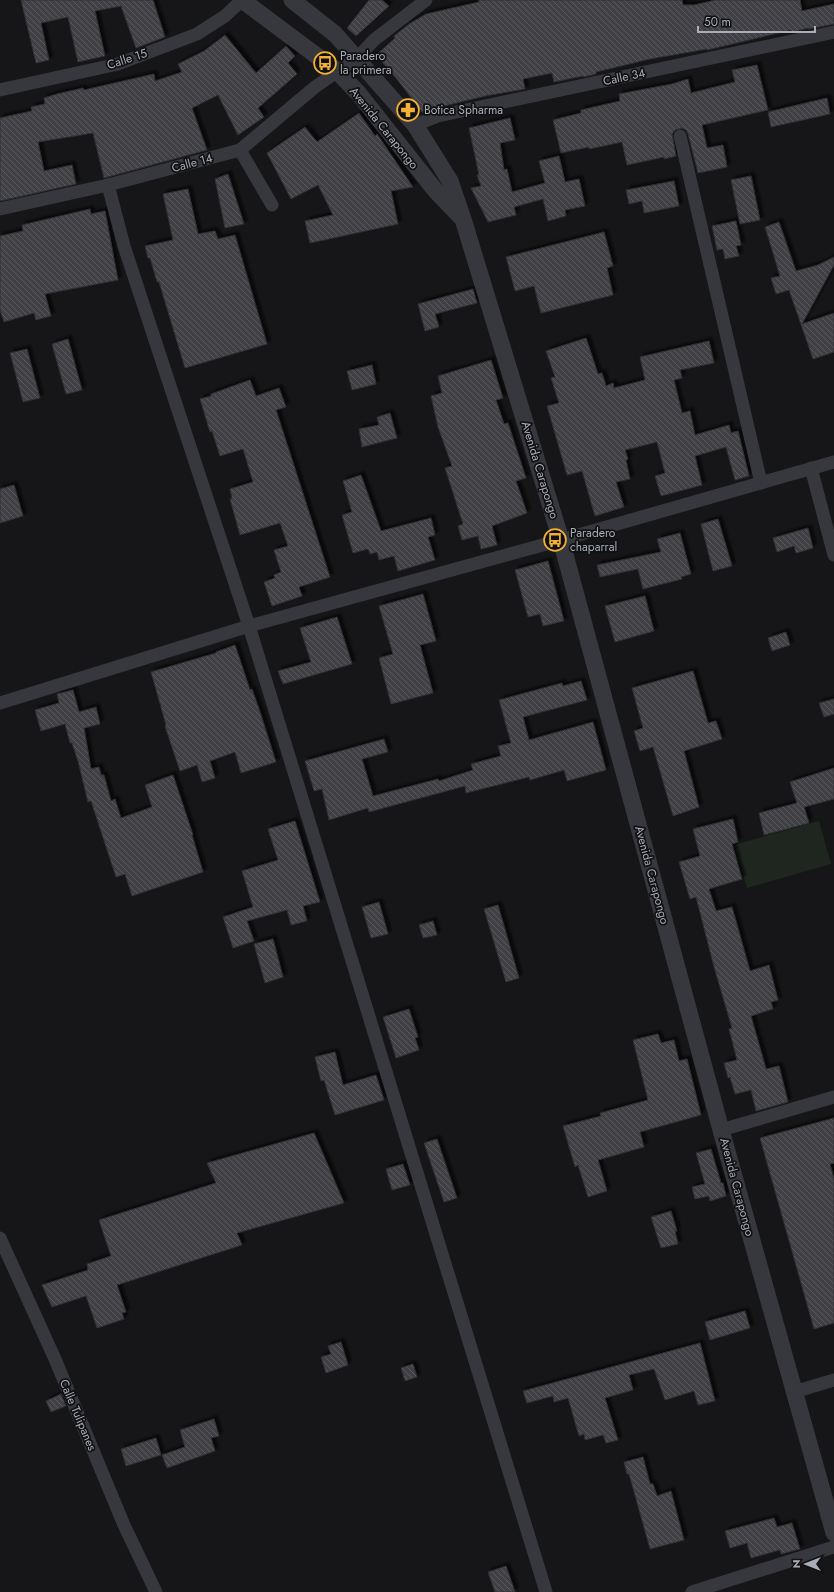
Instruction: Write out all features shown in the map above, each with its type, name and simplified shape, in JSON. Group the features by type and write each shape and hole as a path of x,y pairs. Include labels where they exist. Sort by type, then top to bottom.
{"street":[{"name":"Avenida Carapongo","path":"242,0 337,71 358,94 435,190 463,219"},
{"name":"Calle 15","path":"0,90 118,64 197,34 225,16 242,0"},
{"name":"Avenida Carapongo","path":"292,0 335,34 357,58 415,125 450,181 561,540 721,1130 834,1533"},
{"name":"Calle 14","path":"0,209 108,185 240,150 315,87 357,58 374,40 426,0"},
{"name":"Calle 34","path":"415,125 438,116 834,32"},
{"path":"680,136 761,483"},
{"path":"240,150 272,205"},
{"path":"108,185 124,246 249,626 546,1592"},
{"path":"0,703 249,626 561,540 834,462"},
{"path":"811,468 834,555"},
{"path":"721,1130 834,1097"},
{"name":"Calle Tulipanes","path":"0,1238 55,1359 124,1526 156,1592"},
{"path":"794,1392 834,1380"},
{"path":"692,1592 834,1547"}],"shaded area":[{"path":"819,821 831,864 747,888 734,845"}],"building":[{"path":"21,0 153,0 165,37 136,48 121,6 95,11 105,56 78,62 68,17 41,23 49,60 36,63"},
{"path":"369,0 382,0 389,6 356,36 347,28"},
{"path":"479,0 682,0 683,5 694,5 716,0 800,0 802,11 834,4 834,24 792,32 791,30 707,50 650,59 596,72 596,74 584,77 554,82 552,73 523,79 525,89 485,96 436,108 423,113 376,55 395,38 394,36 409,24 426,14 479,2"},
{"path":"225,35 256,73 286,46 295,56 288,63 297,74 258,108 264,117 238,135 218,95 192,108 207,150 104,178 93,133 38,142 44,171 72,165 76,184 0,201 0,118 32,111 31,107 45,104 44,98 57,94 83,88 84,90 154,74 155,81 182,72 178,64 204,51"},
{"path":"757,65 768,110 702,125 707,148 723,145 727,167 698,173 688,134 686,130 682,128 675,130 672,134 676,156 664,159 664,157 627,165 622,142 561,153 553,120 581,113 581,110 620,101 619,94 672,84 688,79 691,93 735,82 732,70"},
{"path":"827,98 830,114 771,127 768,112"},
{"path":"359,113 375,136 377,134 413,187 391,191 398,224 310,243 305,221 333,215 318,185 291,199 267,153 305,127 317,142"},
{"path":"510,118 515,140 500,143 504,170 507,169 512,192 545,183 539,161 559,156 565,182 579,179 585,206 565,210 566,216 548,221 543,199 514,207 516,215 488,222 471,188 481,186 477,175 479,175 469,128"},
{"path":"228,174 244,224 225,228 215,179"},
{"path":"751,176 760,220 740,224 731,180"},
{"path":"674,181 679,206 644,213 642,201 629,204 626,190"},
{"path":"188,189 198,234 215,231 218,239 235,235 267,344 185,368 159,282 157,282 145,246 173,240 163,194"},
{"path":"90,209 91,214 105,211 118,280 45,294 51,316 36,320 34,313 4,322 0,310 0,236 23,231 22,225"},
{"path":"736,221 741,245 736,246 739,256 725,259 723,249 717,250 712,226"},
{"path":"779,222 796,271 818,265 834,257 834,265 802,324 834,313 834,352 813,359 789,290 776,294 771,278 780,276 765,227"},
{"path":"604,232 613,266 607,268 613,295 541,313 534,286 515,291 506,257"},
{"path":"473,289 477,303 435,314 439,327 425,331 418,304"},
{"path":"586,338 598,374 602,373 606,386 613,383 614,388 645,380 640,357 709,341 714,363 680,370 682,378 674,380 682,413 690,411 695,435 729,425 731,433 738,431 749,476 735,480 726,447 695,456 702,485 661,496 655,476 665,473 657,442 625,450 628,459 626,460 630,479 616,482 624,507 595,516 582,471 567,475 547,406 559,403 551,378 555,377 546,351"},
{"path":"68,339 82,390 66,394 52,344"},
{"path":"27,349 40,398 23,402 10,353"},
{"path":"491,360 503,398 496,400 504,424 508,423 526,478 516,481 527,513 492,526 497,545 481,549 478,536 462,540 458,526 463,524 445,468 452,466 438,427 431,396 442,393 438,376"},
{"path":"372,365 376,384 352,390 347,371"},
{"path":"250,380 256,396 279,388 286,407 276,410 330,577 299,587 302,596 272,606 264,582 275,578 274,575 281,572 274,550 288,546 280,523 240,535 230,499 232,498 230,489 253,482 243,449 220,456 212,431 210,432 200,399"},
{"path":"390,413 397,438 362,447 359,429 379,425 377,417"},
{"path":"361,475 381,531 431,518 435,535 428,537 435,560 398,571 394,556 379,560 377,552 370,554 368,549 353,553 342,515 352,512 343,481"},
{"path":"14,485 23,516 0,523 0,489"},
{"path":"718,519 732,566 713,571 701,524"},
{"path":"808,528 813,548 796,553 794,546 777,552 773,538"},
{"path":"680,533 691,574 681,577 682,579 643,589 638,569 600,577 597,565 661,552 657,539"},
{"path":"548,561 564,621 543,626 540,614 528,617 515,570"},
{"path":"423,594 436,641 420,645 433,693 391,704 379,658 393,654 379,606"},
{"path":"645,596 654,631 615,642 605,606"},
{"path":"337,617 352,664 283,684 278,671 311,662 300,628"},
{"path":"786,632 790,645 772,651 768,638"},
{"path":"235,645 250,690 252,689 276,762 241,773 235,752 210,761 215,778 202,782 197,765 180,771 165,726 166,725 151,672 216,653"},
{"path":"693,671 708,723 716,721 722,739 684,751 699,807 673,816 653,747 640,751 634,731 643,728 632,688"},
{"path":"581,681 587,700 523,717 529,740 593,722 606,770 567,781 564,770 530,780 529,777 466,793 465,786 369,812 368,808 329,820 322,789 314,791 305,761 384,739 388,752 362,759 373,796 438,779 439,781 473,770 471,764 501,756 498,746 511,743 499,700 562,683 563,686"},
{"path":"73,690 79,712 96,707 100,724 84,728 91,769 99,767 101,775 104,775 111,801 115,799 121,818 152,807 145,785 173,775 193,835 203,872 132,896 125,874 116,877 91,801 88,802 78,761 72,743 70,743 65,724 41,731 35,710 59,703 57,694"},
{"path":"834,699 834,714 824,717 819,703"},
{"path":"834,768 834,799 804,807 809,823 764,835 759,813 797,803 790,782"},
{"path":"733,819 738,842 732,844 742,879 709,889 716,911 732,907 750,971 769,965 778,1000 771,1002 773,1009 751,1016 766,1069 779,1066 788,1102 756,1111 751,1090 735,1094 730,1077 728,1078 724,1063 737,1060 729,1029 732,1028 696,897 690,899 679,862 700,856 693,829"},
{"path":"295,821 320,902 303,906 307,921 291,925 287,910 247,921 254,941 233,948 223,917 253,907 242,871 278,860 268,829"},
{"path":"379,902 388,934 371,938 362,907"},
{"path":"498,905 519,978 506,982 484,909"},
{"path":"433,921 437,935 423,938 419,925"},
{"path":"273,939 283,977 265,983 254,944"},
{"path":"409,1009 418,1037 415,1038 419,1050 396,1058 383,1017"},
{"path":"658,1034 661,1043 674,1040 679,1061 687,1059 701,1115 640,1132 644,1147 598,1160 607,1191 588,1197 578,1165 575,1167 563,1126 601,1116 600,1113 648,1100 633,1040"},
{"path":"335,1052 343,1085 376,1075 384,1100 335,1115 324,1080 321,1081 315,1057"},
{"path":"834,1118 834,1163 830,1164 834,1179 834,1323 814,1329 760,1138"},
{"path":"314,1133 344,1203 237,1233 242,1245 117,1285 126,1312 122,1313 124,1319 97,1328 86,1296 52,1307 42,1285 88,1270 87,1264 111,1256 99,1220 216,1183 207,1163"},
{"path":"437,1139 457,1198 444,1202 424,1143"},
{"path":"711,1149 726,1196 710,1201 709,1196 695,1199 692,1187 705,1184 696,1153"},
{"path":"403,1164 410,1185 392,1190 386,1169"},
{"path":"671,1211 677,1231 675,1231 678,1244 661,1248 651,1217"},
{"path":"745,1311 750,1328 710,1340 705,1322"},
{"path":"341,1342 348,1365 326,1373 321,1357 331,1354 328,1346"},
{"path":"700,1343 715,1401 698,1405 694,1391 665,1400 654,1369 629,1375 633,1390 605,1398 618,1440 606,1443 603,1435 585,1440 584,1434 579,1436 568,1398 554,1402 553,1396 527,1403 523,1391"},
{"path":"413,1364 417,1377 405,1381 401,1368"},
{"path":"61,1394 66,1406 51,1412 46,1401"},
{"path":"214,1419 219,1436 211,1438 215,1451 167,1468 162,1455 185,1447 180,1430"},
{"path":"156,1438 161,1455 126,1466 121,1449"},
{"path":"643,1457 650,1484 653,1484 657,1496 671,1491 684,1540 650,1549 629,1474 627,1474 624,1462"},
{"path":"774,1518 777,1527 792,1523 800,1549 781,1554 780,1550 751,1558 747,1543 730,1548 725,1531"},
{"path":"506,1566 515,1592 495,1592 488,1572"}],"place":[{"name":"Paradero la primera","path":"325,63"},
{"name":"Botica Spharma","path":"408,110"},
{"name":"Paradero chaparral","path":"555,540"}]}
